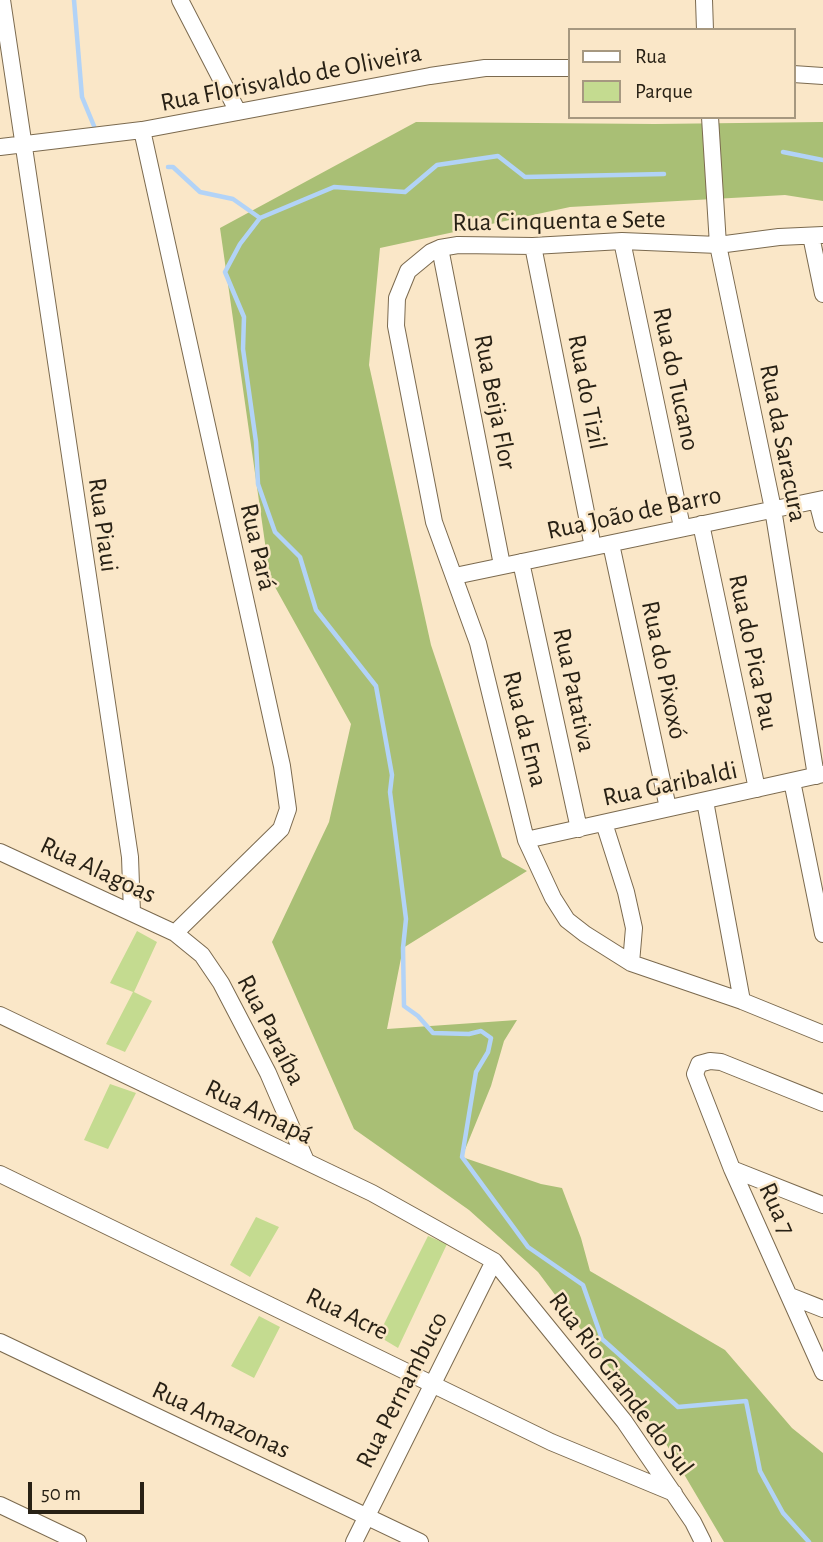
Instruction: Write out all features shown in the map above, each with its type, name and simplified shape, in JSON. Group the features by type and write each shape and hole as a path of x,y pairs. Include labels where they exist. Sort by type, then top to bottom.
{"street":[{"name":"Rua Piaui","path":"2,0 130,858 132,913"},
{"path":"180,0 238,112"},
{"path":"704,0 705,28"},
{"name":"Rua Florisvaldo de Oliveira","path":"0,147 142,130 485,68 568,68"},
{"path":"795,74 823,76"},
{"name":"Rua da Saracura","path":"710,119 718,245 773,509 819,775"},
{"name":"Rua Pará","path":"142,130 282,766 288,808 281,829 175,933"},
{"path":"817,236 823,294"},
{"name":"Rua Cinquenta e Sete","path":"408,271 431,252 458,245 533,246 622,241 718,245 779,237 817,236"},
{"name":"Rua do Tucano","path":"622,241 682,527"},
{"name":"Rua do Tizil","path":"533,246 593,547"},
{"name":"Rua Beija Flor","path":"440,248 502,565"},
{"name":"Rua da Ema","path":"408,271 397,298 396,326 434,522 478,643 526,840 553,898 567,920 584,934 631,962 742,1001 823,1034"},
{"path":"820,500 823,524"},
{"name":"Rua João de Barro","path":"455,576 820,500"},
{"name":"Rua do Pica Pau","path":"701,524 757,789"},
{"name":"Rua do Pixoxó","path":"611,544 668,808"},
{"name":"Rua Patativa","path":"521,562 579,828"},
{"name":"Rua Garibaldi","path":"526,840 819,775"},
{"path":"792,781 823,934"},
{"path":"705,801 742,1001"},
{"path":"604,823 626,892 634,928 631,962"},
{"name":"Rua Alagoas","path":"0,852 175,933"},
{"name":"Rua Paraíba","path":"175,933 202,955 221,983 268,1073 306,1161"},
{"name":"Rua Amapá","path":"0,1015 372,1193 494,1261"},
{"name":"Rua 7","path":"823,1103 721,1062 699,1064 695,1074 732,1169 823,1372"},
{"path":"732,1169 823,1205"},
{"name":"Rua Acre","path":"0,1174 551,1442 674,1493"},
{"name":"Rua Pernambuco","path":"354,1542 494,1261"},
{"name":"Rua Rio Grande do Sul","path":"494,1261 624,1420 704,1542"},
{"path":"790,1296 823,1309"},
{"name":"Rua Amazonas","path":"0,1342 420,1542"},
{"path":"0,1505 78,1542"}],"green space":[{"path":"416,122 823,122 823,201 785,195 570,207 380,248 369,365 431,645 502,857 527,871 403,948 387,1029 517,1020 504,1041 491,1086 462,1157 541,1184 562,1188 590,1271 725,1350 792,1428 823,1453 823,1542 724,1542 665,1442 538,1272 469,1210 354,1129 272,942 329,822 351,724 270,578 220,228"},
{"path":"137,931 157,942 134,992 152,1001 125,1052 106,1044 133,992 110,983"},
{"path":"110,1084 136,1093 108,1149 84,1140"},
{"path":"256,1217 279,1227 250,1277 230,1265"},
{"path":"428,1236 447,1244 398,1348 378,1336"},
{"path":"259,1316 280,1327 254,1378 231,1366"}],"waterway":[{"path":"74,0 82,97 94,126"},
{"path":"783,152 823,160"},
{"path":"260,218 334,187 405,192 437,165 498,156 525,177 664,174"},
{"path":"168,167 173,167 200,192 233,199 260,218 240,244 225,272 244,317 243,349 256,442 258,484 275,532 300,557 316,610 376,686 392,775 390,792 406,919 403,948 404,1006 418,1016 433,1033 469,1034 481,1031 491,1038 488,1052 476,1072 462,1157 528,1247 583,1285 602,1339 678,1407 746,1401 760,1471 783,1513 809,1542"}]}
